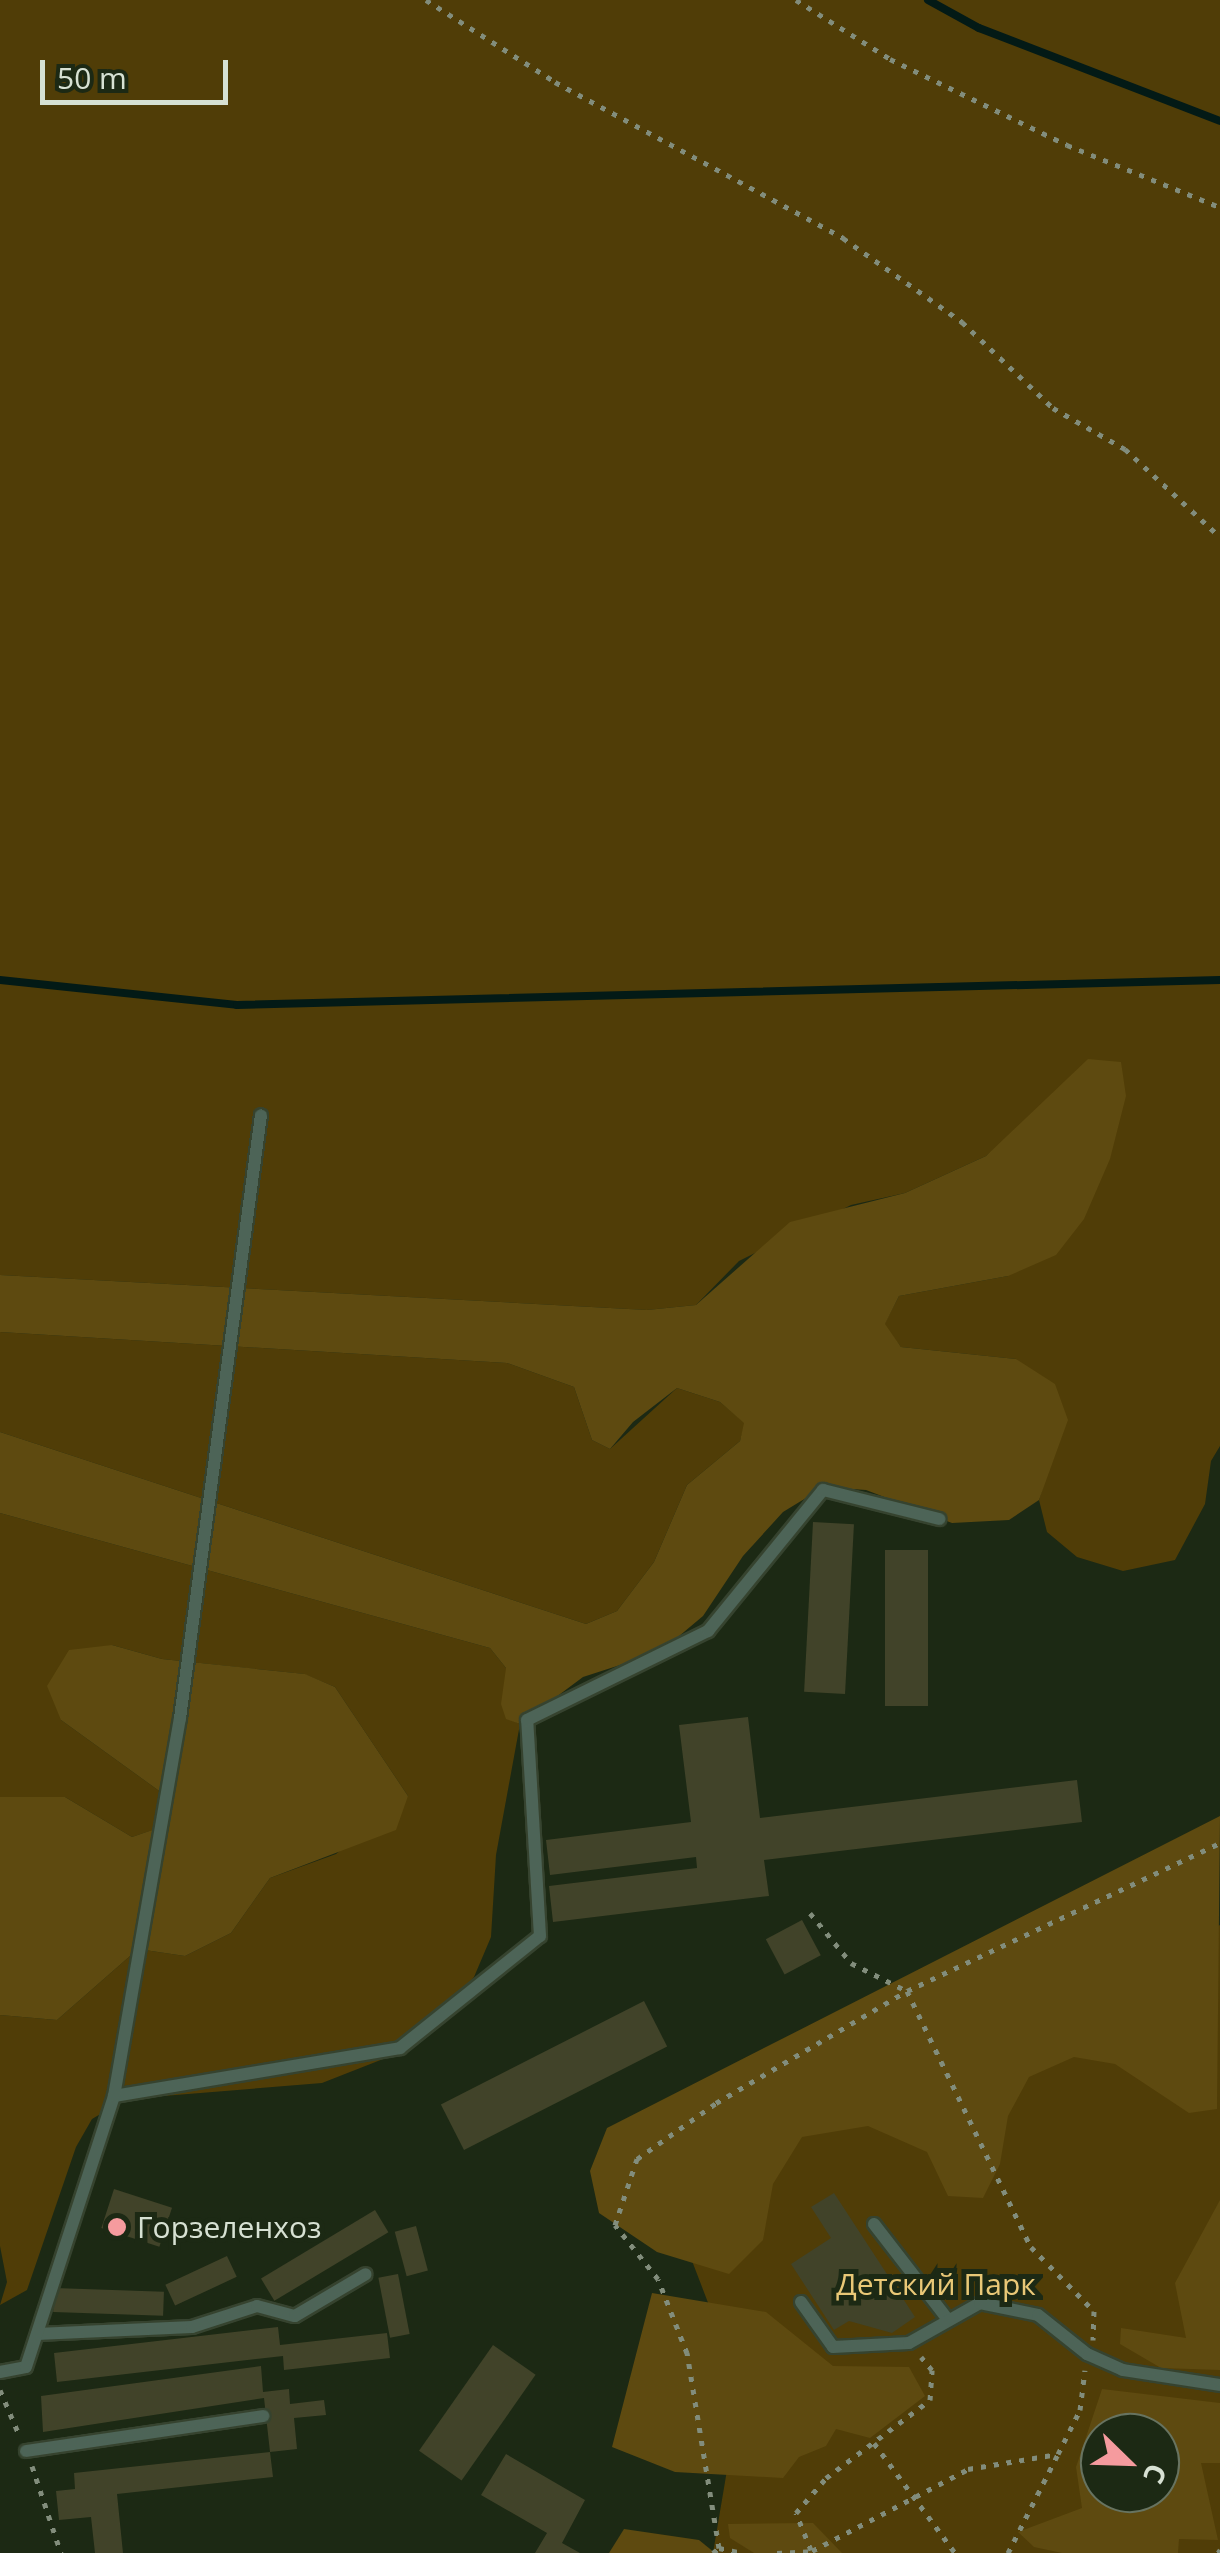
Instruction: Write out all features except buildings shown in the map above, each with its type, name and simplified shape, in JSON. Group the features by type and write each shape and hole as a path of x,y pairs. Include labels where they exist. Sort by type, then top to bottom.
{"lane":[{"path":"0,2372 26,2367 114,2096 180,1718 260,1116"},
{"path":"114,2096 400,2048 540,1936 527,1720 708,1631 823,1490 939,1519"},
{"path":"874,2224 946,2317"},
{"path":"36,2334 192,2327 257,2306 295,2316 366,2274"},
{"path":"801,2302 833,2348 909,2343 946,2317 980,2303 1038,2315 1087,2354 1123,2370 1220,2385"},
{"path":"26,2450 263,2416"}],"path":[{"path":"426,0 555,82 843,238 962,322 1053,408 1125,449 1220,536"},
{"path":"796,0 890,59 1067,145 1220,206"},
{"path":"743,2553 716,2550 687,2353 658,2279 616,2225 637,2158 716,2103 906,1991 1220,1844"},
{"path":"810,1912 851,1963 906,1991 1031,2246 1094,2311 1096,2335 1087,2354 1080,2410 1008,2553"},
{"path":"812,2552 796,2512 826,2478 930,2400 932,2370 909,2343"},
{"path":"874,2443 955,2553"},
{"path":"778,2553 812,2552 968,2470 1058,2454"}],"green space":[{"path":"0,0 1220,0 1220,1446 1211,1461 1205,1504 1175,1560 1123,1571 1077,1557 1047,1532 1039,1500 1051,1460 1016,1359 901,1347 884,1325 899,1296 1008,1276 1019,1129 986,1156 905,1193 851,1205 739,1261 696,1305 647,1310 0,1275"},
{"path":"0,1332 507,1363 574,1387 592,1440 610,1449 677,1388 720,1402 745,1423 740,1441 687,1485 654,1562 617,1611 586,1624 0,1432"},
{"path":"0,1513 490,1648 506,1668 506,1718 520,1724 496,1855 491,1937 474,1977 443,2015 401,2052 322,2083 126,2099 92,2119 76,2147 27,2290 0,2305 7,2282 0,2246 0,2015 57,2020 138,1949 185,1956 231,1933 270,1878 336,1854 408,1796 335,1687 304,1674 162,1659 112,1645 61,1720 162,1793 165,1826 132,1837 65,1797 0,1797"},
{"name":"Детский Парк","path":"1220,1925 1220,2553 713,2553 737,2411 730,2360 679,2227 683,2183"}],"shaded area":[{"path":"1088,1059 1121,1062 1126,1096 1110,1159 1084,1219 1056,1255 1008,1276 899,1296 885,1324 901,1347 1016,1359 1055,1384 1068,1420 1039,1500 1009,1520 952,1523 866,1490 824,1487 783,1512 743,1556 703,1616 678,1637 651,1655 583,1677 520,1724 506,1719 501,1704 506,1668 490,1648 0,1513 0,1432 586,1624 617,1611 654,1562 687,1485 740,1441 744,1423 720,1402 677,1388 633,1422 610,1449 592,1440 574,1387 507,1363 0,1332 0,1275 647,1310 696,1305 790,1222 905,1193 986,1156"},
{"path":"112,1645 162,1659 305,1674 335,1687 408,1796 396,1830 270,1878 231,1933 185,1956 138,1949 57,2020 0,2015 0,1797 65,1797 132,1837 164,1826 162,1793 61,1720 47,1686 69,1650"},
{"path":"1220,1816 1217,2109 1189,2113 1115,2064 1074,2057 1029,2077 1008,2116 1000,2164 983,2198 948,2196 927,2152 868,2126 802,2137 773,2184 763,2240 729,2274 657,2252 599,2213 590,2171 607,2128"},
{"path":"1220,2200 1220,2370 1161,2368 1120,2344 1121,2328 1186,2338 1175,2283"},
{"path":"652,2293 766,2312 833,2366 909,2367 925,2396 870,2438 836,2429 826,2446 799,2457 783,2478 675,2472 612,2447"},
{"path":"1102,2389 1220,2403 1220,2463 1201,2463 1218,2540 1179,2539 1178,2553 1062,2553 1034,2547 1018,2532 1080,2509 1080,2513 1180,2513 1180,2413 1094,2413"},
{"path":"1080,2455 1080,2494 1076,2467"},
{"path":"813,2523 842,2553 754,2553 730,2538 728,2524"},
{"path":"624,2529 699,2540 715,2553 609,2553"}],"waterway":[{"path":"928,0 979,28 1220,121"},
{"path":"0,980 237,1005 1220,980"}],"place":[{"name":"Горзеленхоз","path":"117,2227"}]}
